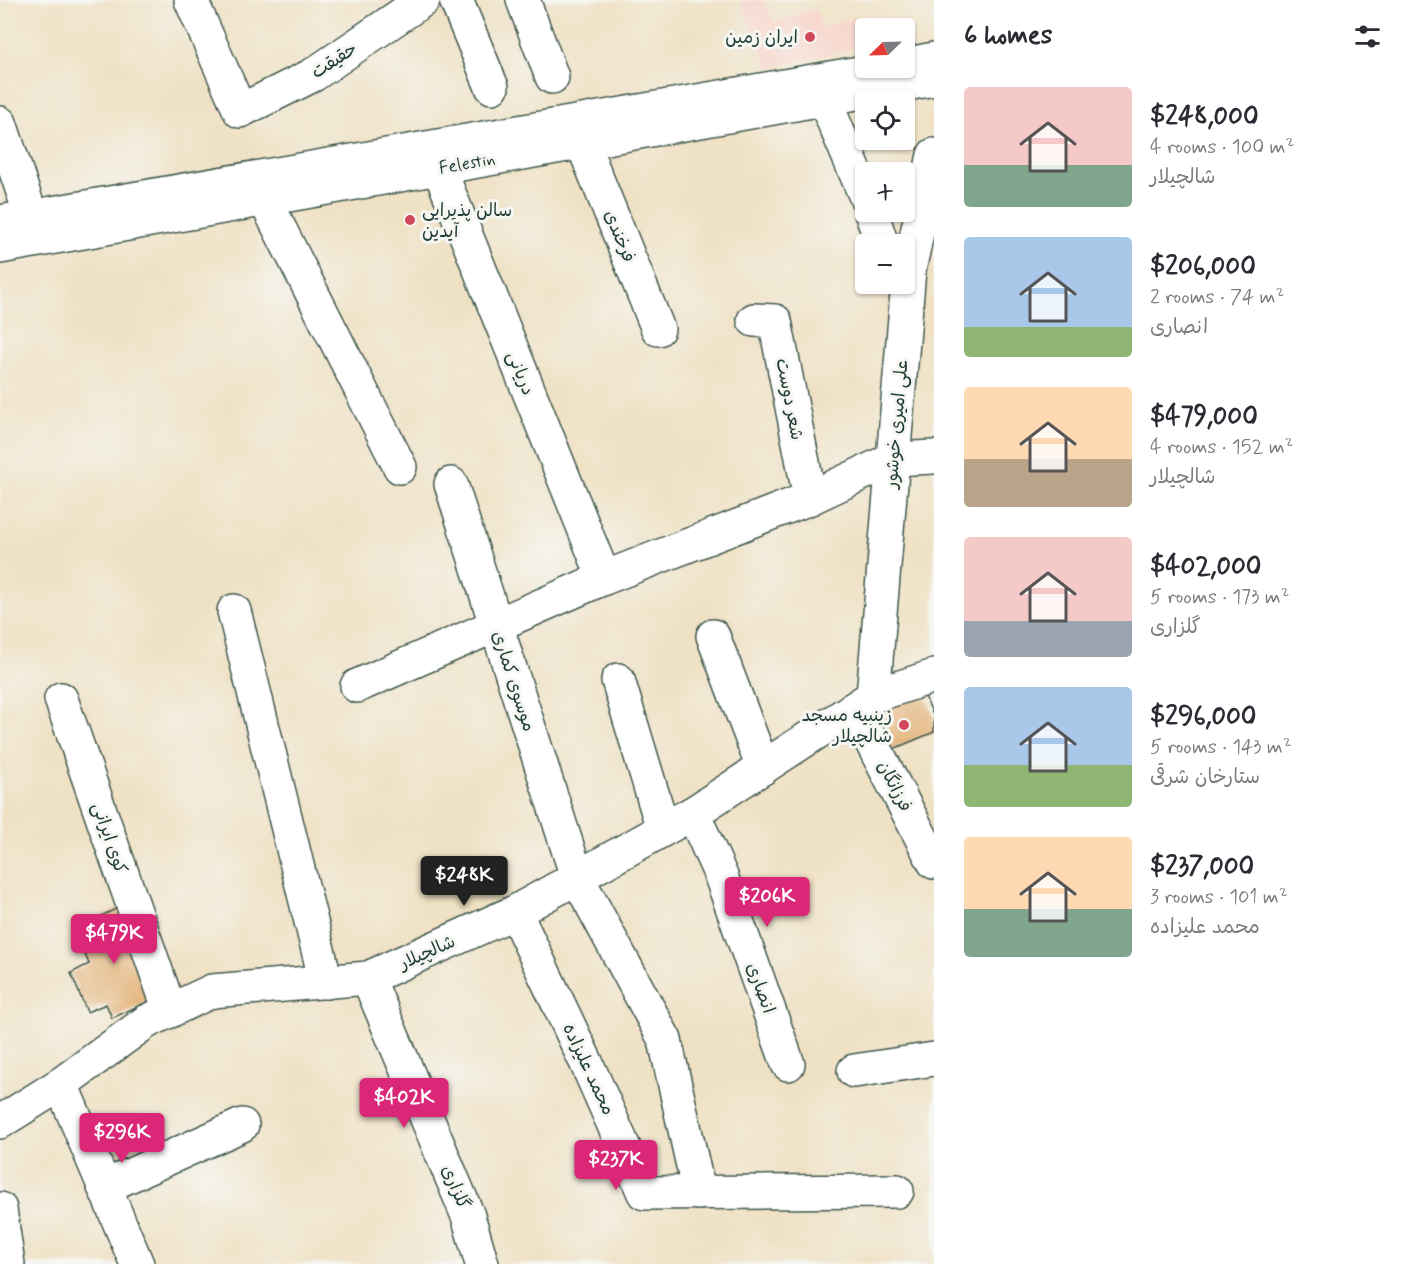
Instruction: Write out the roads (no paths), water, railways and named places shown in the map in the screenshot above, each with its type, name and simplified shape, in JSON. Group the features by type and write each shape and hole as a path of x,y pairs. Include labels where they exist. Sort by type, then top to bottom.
{"street":[{"name":"حقیقت","path":"191,0 240,111 313,75 423,0"},
{"path":"456,0 492,87"},
{"path":"523,0 552,77"},
{"path":"915,63 934,59"},
{"path":"0,123 15,219 855,74"},
{"name":"Felestin","path":"0,247 934,79"},
{"path":"824,99 855,171"},
{"name":"فرخندی","path":"582,142 658,329"},
{"name":"علی امیری خوشور","path":"864,703 893,459 900,298 909,270 934,155"},
{"name":"دریانی","path":"439,168 604,578"},
{"path":"265,200 400,467"},
{"name":"شعر دوست","path":"754,320 775,321 810,498"},
{"path":"357,686 604,578 810,498 893,459 934,457"},
{"name":"موسوی کماری","path":"451,484 577,878 665,1040 699,1193"},
{"path":"234,611 326,982"},
{"path":"712,636 763,768"},
{"name":"شالچیلار","path":"0,1122 61,1084 146,1022 212,991 368,978 515,912 693,813 864,703 934,676"},
{"path":"618,680 663,829"},
{"name":"کوی ایرانی","path":"61,699 170,1011"},
{"name":"فرزانگان","path":"864,703 934,862"},
{"name":"انصاری","path":"693,813 721,876 788,1064"},
{"name":"محمد علیزاده","path":"515,912 586,1062 644,1193 897,1191"},
{"name":"گلزاری","path":"368,978 468,1216 482,1264"},
{"path":"854,1071 934,1059"},
{"path":"61,1084 136,1264"},
{"path":"104,1187 242,1125"},
{"path":"0,1209 8,1264"}],"place":[{"name":"ایران زمین","path":"810,37"},
{"name":"سالن پذیرایی آیدین","path":"410,220"},
{"name":"زینبیه مسجد شالچیلار","path":"904,725"}]}
